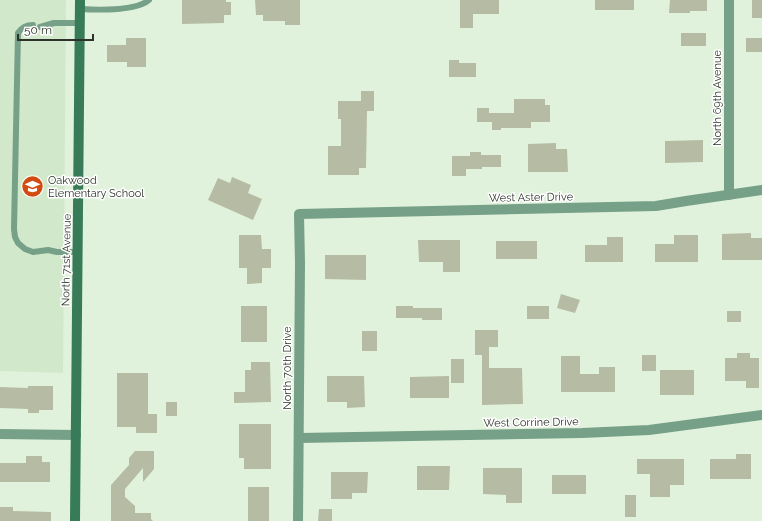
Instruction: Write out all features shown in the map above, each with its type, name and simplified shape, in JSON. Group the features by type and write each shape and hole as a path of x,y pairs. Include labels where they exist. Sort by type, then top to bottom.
{"street":[{"name":"North 69th Avenue","path":"729,0 729,195"},
{"name":"North 71st Avenue","path":"75,521 80,5"},
{"name":"West Aster Drive","path":"299,214 656,206 762,190"},
{"name":"North 70th Drive","path":"298,521 299,214"},
{"name":"West Corrine Drive","path":"299,438 582,433 650,430 762,415"},
{"path":"0,434 76,435"}],"lane":[{"path":"80,5 94,10 132,8 145,4 149,0"},
{"path":"78,252 57,252 48,250 33,252 25,249 18,243 14,229 18,33 21,28 27,25 36,26 54,23 80,23"}],"shaded area":[{"name":"Oakwood Elementary School","path":"0,0 66,0 63,373 0,371"}],"building":[{"path":"182,0 226,0 226,2 231,2 231,15 224,15 224,23 182,24"},
{"path":"255,0 300,0 300,25 285,25 285,21 263,21 263,15 256,15"},
{"path":"460,0 499,0 499,14 473,14 473,28 460,28"},
{"path":"595,0 634,0 634,10 595,10"},
{"path":"670,0 707,0 707,11 669,13"},
{"path":"752,0 762,0 762,18 752,18"},
{"path":"681,33 706,33 706,46 681,46"},
{"path":"126,38 146,38 146,67 127,67 127,62 107,62 107,45 126,45"},
{"path":"746,38 762,38 762,52 746,52"},
{"path":"449,60 459,60 459,63 476,63 476,77 449,77"},
{"path":"361,91 374,91 374,111 367,111 366,168 359,168 359,175 328,175 328,146 341,146 341,119 338,119 338,101 361,101"},
{"path":"514,99 545,99 545,105 550,105 550,122 531,122 531,128 501,128 501,130 492,130 492,122 477,122 477,108 489,108 489,113 514,113"},
{"path":"703,140 703,162 665,163 665,141"},
{"path":"556,143 556,149 567,149 568,172 528,172 528,144"},
{"path":"470,152 481,152 481,155 501,155 501,167 466,169 466,176 452,176 452,156 470,156"},
{"path":"232,177 251,185 248,193 262,199 253,220 208,200 218,178 230,183"},
{"path":"751,233 751,238 762,238 762,260 722,260 722,234"},
{"path":"239,235 261,235 262,249 271,249 271,268 262,268 262,283 247,284 247,268 239,268"},
{"path":"674,235 698,235 698,262 655,262 655,244 674,244"},
{"path":"607,237 623,237 623,262 585,262 585,245 607,245"},
{"path":"418,240 460,240 460,272 443,272 443,262 419,262"},
{"path":"496,241 537,241 537,259 496,259"},
{"path":"325,255 366,255 366,280 325,279"},
{"path":"561,294 580,300 575,313 557,308"},
{"path":"241,306 267,306 267,342 241,342"},
{"path":"396,306 413,306 413,308 442,308 442,320 396,318"},
{"path":"527,306 549,306 549,319 527,319"},
{"path":"727,311 741,311 741,322 727,322"},
{"path":"475,330 498,330 498,347 489,347 489,368 522,368 523,404 482,405 482,355 475,355"},
{"path":"362,331 377,331 377,351 362,351"},
{"path":"737,353 750,353 750,358 759,358 759,388 746,388 746,381 725,381 725,358 737,358"},
{"path":"642,355 656,355 656,371 642,371"},
{"path":"561,356 580,356 580,374 599,374 599,367 615,367 615,392 561,392"},
{"path":"451,359 464,359 464,383 451,383"},
{"path":"251,362 270,362 271,402 234,403 234,392 245,392 245,370 251,370"},
{"path":"660,370 694,370 694,395 660,395"},
{"path":"117,373 148,373 148,414 157,414 157,433 136,433 136,427 117,427"},
{"path":"327,376 364,376 365,407 347,408 347,402 327,402"},
{"path":"449,376 449,398 410,398 410,377"},
{"path":"28,386 53,386 53,410 39,410 39,413 28,413 28,409 0,408 0,387 28,388"},
{"path":"166,402 177,402 177,416 166,416"},
{"path":"239,424 271,424 271,469 244,469 244,458 239,458"},
{"path":"135,451 154,451 154,469 143,482 143,468 125,489 125,497 135,506 135,513 151,513 151,519 153,521 111,521 111,485 129,465 129,458"},
{"path":"736,454 751,454 751,479 710,479 710,459 736,459"},
{"path":"26,456 42,456 42,462 50,462 50,482 0,482 0,463 26,463"},
{"path":"637,459 684,459 684,485 670,485 670,497 650,497 650,474 637,474"},
{"path":"417,466 450,466 449,490 417,490"},
{"path":"483,468 522,468 522,503 506,503 506,495 483,494"},
{"path":"331,472 368,472 367,493 352,493 352,499 331,499"},
{"path":"552,475 586,475 586,494 552,494"},
{"path":"248,487 269,487 269,521 248,521"},
{"path":"625,495 636,495 636,517 625,517"},
{"path":"0,507 13,507 13,511 51,512 51,521 0,521"},
{"path":"319,509 332,509 332,521 318,521"}],"place":[{"name":"Oakwood Elementary School","path":"32,186"}]}
